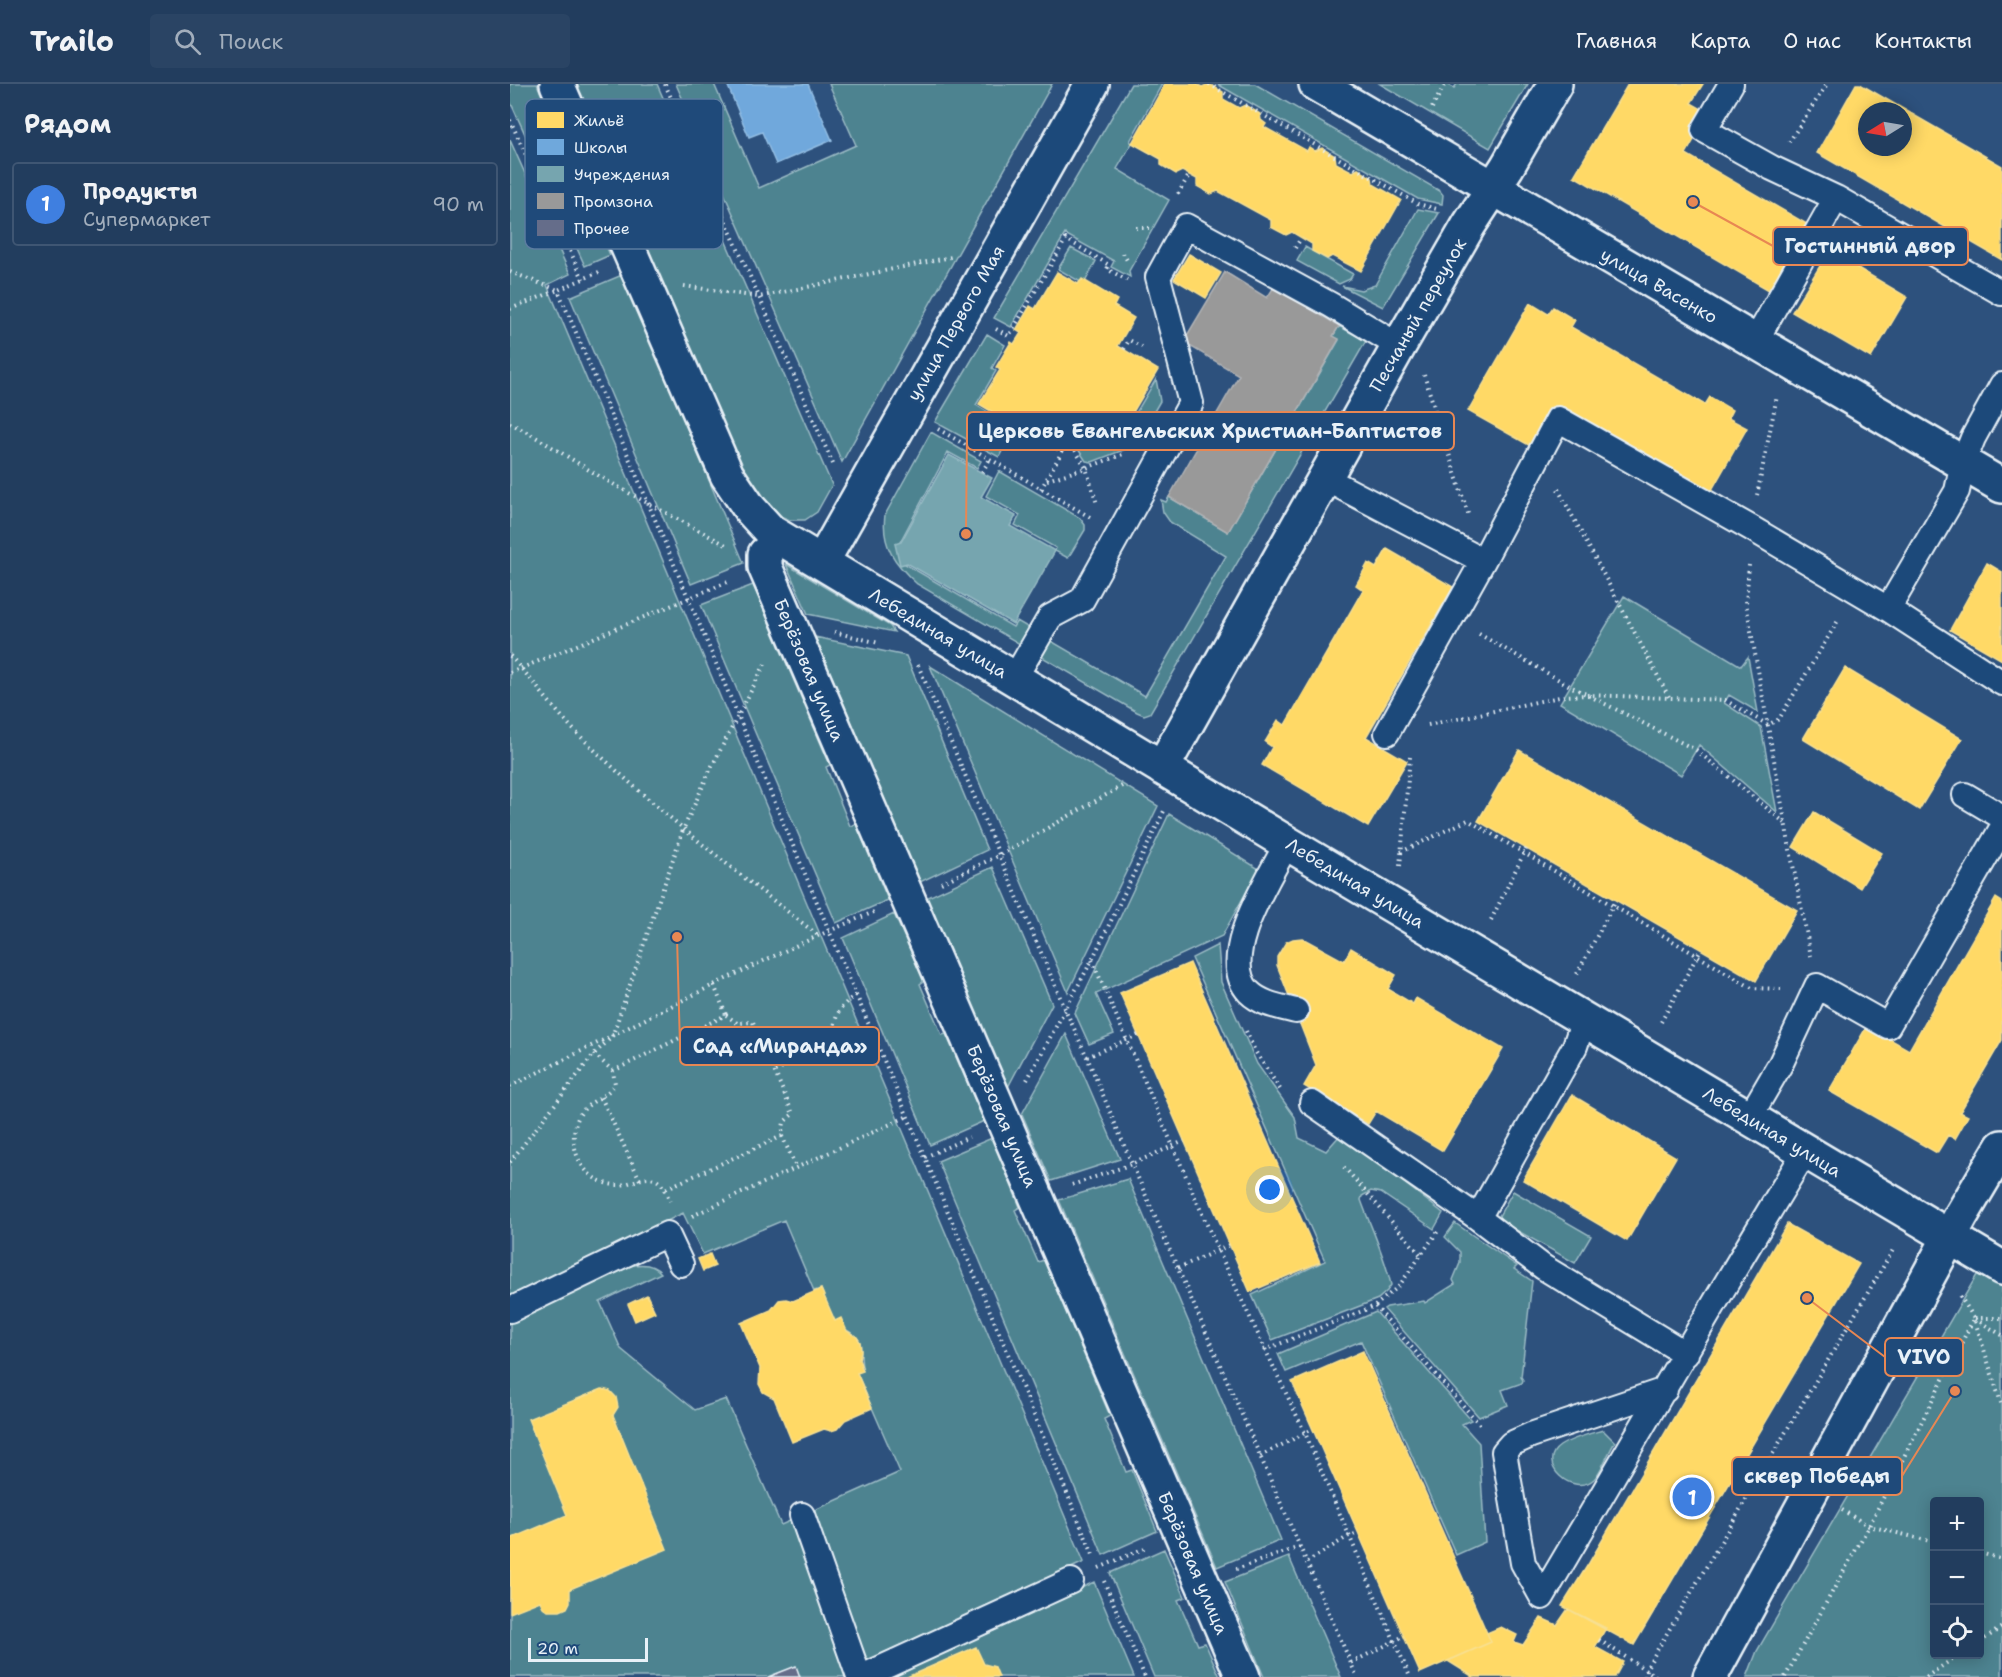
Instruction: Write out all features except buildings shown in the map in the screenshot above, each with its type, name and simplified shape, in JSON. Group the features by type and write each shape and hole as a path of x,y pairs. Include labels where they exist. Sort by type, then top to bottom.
{"street":[{"path":"557,84 564,99"},
{"name":"улица Первого Мая","path":"822,562 1092,84"},
{"name":"улица Васенко","path":"1316,84 2002,486"},
{"name":"Песчаный переулок","path":"1162,768 1399,346 1555,84"},
{"path":"629,249 632,257"},
{"name":"Лебединая улица","path":"632,257 727,475 750,510 771,532 1287,843 2002,1268"},
{"name":"Берёзовая улица","path":"765,561 788,620 1243,1677"},
{"path":"1710,1677 2002,1147"}],"lane":[{"path":"1731,84 1704,130 1772,168 1836,198 2002,293"},
{"path":"1755,342 1836,198"},
{"path":"1014,679 1050,617 1082,600 1191,403 1158,277 1186,226 1331,305 1399,346"},
{"path":"1888,609 1957,490 1963,464 1973,438 2002,385"},
{"path":"1387,733 1452,618 1558,419 1751,528 1888,609 2002,683"},
{"path":"1324,478 1483,561"},
{"path":"1965,795 2002,817"},
{"path":"1749,1119 1781,1064 1817,987 1888,1026 2002,828"},
{"path":"1287,843 1253,909 1238,952 1239,974 1249,992 1270,1005 1296,1011"},
{"path":"1478,1218 1575,1046 1584,1018"},
{"path":"1312,1103 1478,1218 1543,1267 1686,1354"},
{"path":"1665,1390 1531,1435 1510,1444 1504,1452 1523,1563 1542,1597 1665,1390 1805,1152"},
{"path":"510,1310 673,1228 681,1264"},
{"path":"802,1515 860,1677 1071,1581"}],"path":[{"path":"665,84 672,99"},
{"path":"1209,84 1418,204 1446,212"},
{"path":"1431,110 1445,84"},
{"path":"1772,168 1827,84"},
{"path":"510,120 525,153"},
{"path":"1176,198 1189,175"},
{"path":"723,215 852,509"},
{"path":"993,327 1009,336 1066,239 1109,265 1107,269 1137,285"},
{"path":"569,249 583,279"},
{"path":"678,285 759,297 955,256"},
{"path":"510,309 632,257"},
{"path":"510,272 558,290 1145,1677"},
{"path":"1124,349 1129,340 1146,350"},
{"path":"1401,852 1468,820 1525,851 1612,906 1752,988 1817,987 1785,824 1746,603 1751,528 1779,384 1789,362"},
{"path":"1423,372 1483,561"},
{"path":"510,423 545,441 594,473 649,504 765,561"},
{"path":"1041,489 1077,425"},
{"path":"936,428 1096,520"},
{"path":"1069,440 1086,468 1100,513"},
{"path":"1047,480 1129,452"},
{"path":"1540,454 1669,698"},
{"path":"982,472 990,459"},
{"path":"510,673 688,597 765,561"},
{"path":"1768,725 1779,719 1856,590"},
{"path":"1452,618 1588,695 1696,750 1785,824"},
{"path":"510,1162 594,1054 612,1037 683,830 711,768 788,620"},
{"path":"510,656 544,698 574,729 683,830 819,936"},
{"path":"917,662 1065,1011 1357,1677"},
{"path":"1387,733 1564,696 1588,695 1725,700 1768,725"},
{"path":"1387,733 1411,750 1399,870"},
{"path":"510,1086 714,985 1000,855 1131,781"},
{"path":"925,1157 1004,1121 1092,960 1167,803"},
{"path":"1486,930 1525,851"},
{"path":"1573,982 1616,900"},
{"path":"1656,1031 1701,949"},
{"path":"1092,960 1218,1250 1305,1433 1410,1677"},
{"path":"714,985 726,1015 737,1023 753,1022 794,1114 784,1122 782,1136 796,1167"},
{"path":"856,995 838,1010 834,1021 834,1033 838,1044 846,1054 858,1060 870,1062 883,1059"},
{"path":"613,1071 726,1015"},
{"path":"1087,1057 1138,1035"},
{"path":"775,1071 838,1044"},
{"path":"594,1054 613,1071 615,1084 608,1092 589,1104 579,1115 574,1129 573,1144 577,1158 586,1171 605,1182 618,1185 652,1178 661,1183 665,1189 673,1228 796,1167 908,1116"},
{"path":"601,1097 640,1180"},
{"path":"665,1189 782,1136"},
{"path":"1037,1198 1132,1164 1184,1141"},
{"path":"1264,1350 1375,1306 1398,1286 1442,1227"},
{"path":"1884,1244 1901,1255"},
{"path":"1178,1268 1230,1245"},
{"path":"1645,1677 1646,1669 1893,1250"},
{"path":"1955,1288 1974,1318 2002,1406"},
{"path":"1375,1306 1504,1452"},
{"path":"1974,1318 2002,1318"},
{"path":"1974,1318 2002,1335"},
{"path":"1785,1677 1869,1526 1974,1318"},
{"path":"1260,1456 1313,1429"},
{"path":"1840,1509 1869,1526 1930,1541"},
{"path":"1099,1568 1180,1532"},
{"path":"1307,1562 1349,1536 1359,1533"},
{"path":"1201,1582 1300,1547"},
{"path":"1984,1554 2002,1559"},
{"path":"1984,1639 2002,1627"},
{"path":"1351,1663 1404,1636"},
{"path":"1599,1640 1657,1677"},
{"path":"1926,1677 1953,1659"}],"green space":[{"path":"510,84 537,84 543,99 525,99 525,134 510,101"},
{"path":"576,84 657,84 664,99 583,99"},
{"path":"676,84 714,84 720,99 683,99"},
{"path":"829,84 1052,84 842,462 723,191 723,105 759,188 856,145"},
{"path":"1131,84 1162,84 1117,169 1169,200 1129,271 1130,277 1111,267 1114,261 1065,234 1011,327 994,318"},
{"path":"1217,84 1255,84 1440,191 1443,195 1442,204 1418,199"},
{"path":"1380,84 1447,84 1454,88 1457,84 1528,84 1490,148"},
{"path":"510,140 525,174 525,249 559,249 570,274 547,285 1084,1562 862,1663 848,1677 510,1677 510,1322 619,1269 636,1265 652,1266 661,1273 600,1302 621,1349 695,1410 726,1399 781,1525 900,1472 857,1373 863,1370 860,1342 855,1335 834,1320 821,1289 814,1291 784,1220 703,1254 683,1213 510,1299"},
{"path":"1418,209 1439,213 1383,307 1342,286 1361,290 1375,285"},
{"path":"723,235 832,485 817,512 805,520 790,520 773,513 751,487 648,249 723,249"},
{"path":"1305,247 1353,274 1350,279 1339,284 1297,261"},
{"path":"1071,248 1096,261 1084,284 1058,269"},
{"path":"577,249 607,249 610,255 585,266"},
{"path":"622,275 744,563 691,584 570,297"},
{"path":"1339,326 1366,341 1150,713 1144,715 1137,712 917,584 891,554 885,536 885,515 931,432 981,461 977,468 948,452 900,542 905,564 1013,627 1017,621 1145,696 1226,556 1170,522 1163,512 1161,500 1166,502 1169,497 1228,532 1339,340 1333,336"},
{"path":"987,334 1005,345 992,368 996,371 976,405 1014,428 999,457 935,422"},
{"path":"1156,379 1160,401 1134,446 1092,462 1086,461 1074,443 1081,434 1098,445 1101,442 1114,450"},
{"path":"999,471 1080,518 1085,525 1085,530 1068,558 1055,551 1056,548 1015,525 1020,515 986,496"},
{"path":"786,564 890,626 894,632 808,614"},
{"path":"753,585 830,765 826,767 850,826 856,824 888,900 836,923 701,605"},
{"path":"1624,596 1741,666 1748,657 1758,712 1729,695 1724,703 1761,727 1777,812 1699,745 1681,775 1560,703"},
{"path":"815,637 906,656 987,850 920,882"},
{"path":"930,666 1158,806 1068,992"},
{"path":"1169,814 1259,869 1222,936 1096,994 1114,1034 1089,1044 1075,1013"},
{"path":"993,867 1052,1004 1008,1087 926,898"},
{"path":"894,914 924,981 920,984 942,1035 946,1034 984,1121 930,1145 843,938"},
{"path":"1218,945 1221,982 1257,1064 1295,1117 1299,1138 1326,1151 1341,1134 1443,1213 1434,1229 1381,1193 1371,1191 1362,1196 1361,1200 1382,1253 1391,1285 1378,1299 1272,1340 1252,1295 1325,1261 1192,958"},
{"path":"1066,1034 1120,1159 1051,1181 1022,1114"},
{"path":"992,1138 1020,1207 1015,1210 1038,1262 1044,1260 1110,1416 1104,1419 1126,1472 1132,1470 1157,1531 1103,1555 938,1161"},
{"path":"1128,1179 1281,1540 1217,1567 1059,1200"},
{"path":"1513,1191 1591,1236 1575,1263 1502,1222 1499,1216"},
{"path":"1455,1223 1517,1266 1514,1269 1532,1281 1522,1383 1502,1390 1508,1405 1479,1417 1384,1309 1424,1301 1425,1303 1455,1284 1453,1280 1460,1263 1460,1252 1445,1237"},
{"path":"1981,1268 2002,1280 2002,1677 1747,1677 1757,1651"},
{"path":"1376,1312 1471,1420 1462,1424 1479,1443 1485,1542 1456,1555 1361,1341 1286,1372 1278,1354"},
{"path":"1603,1430 1615,1442 1594,1479 1585,1484 1576,1484 1560,1476 1554,1469 1553,1453 1560,1446 1575,1438"},
{"path":"1164,1549 1185,1597 1178,1600 1198,1645 1205,1643 1220,1677 1154,1677 1110,1573"},
{"path":"1289,1557 1341,1677 1264,1677 1225,1582"},
{"path":"1094,1582 1134,1677 890,1677"}],"place":[{"name":"Гостинный двор","path":"1693,202"},
{"name":"Церковь Евангельских Христиан-Баптистов","path":"966,534"},
{"name":"Сад «Миранда»","path":"677,937"},
{"name":"VIVO","path":"1807,1298"},
{"name":"сквер Победы","path":"1955,1391"},
{"name":"Продукты","path":"1692,1497"}]}
